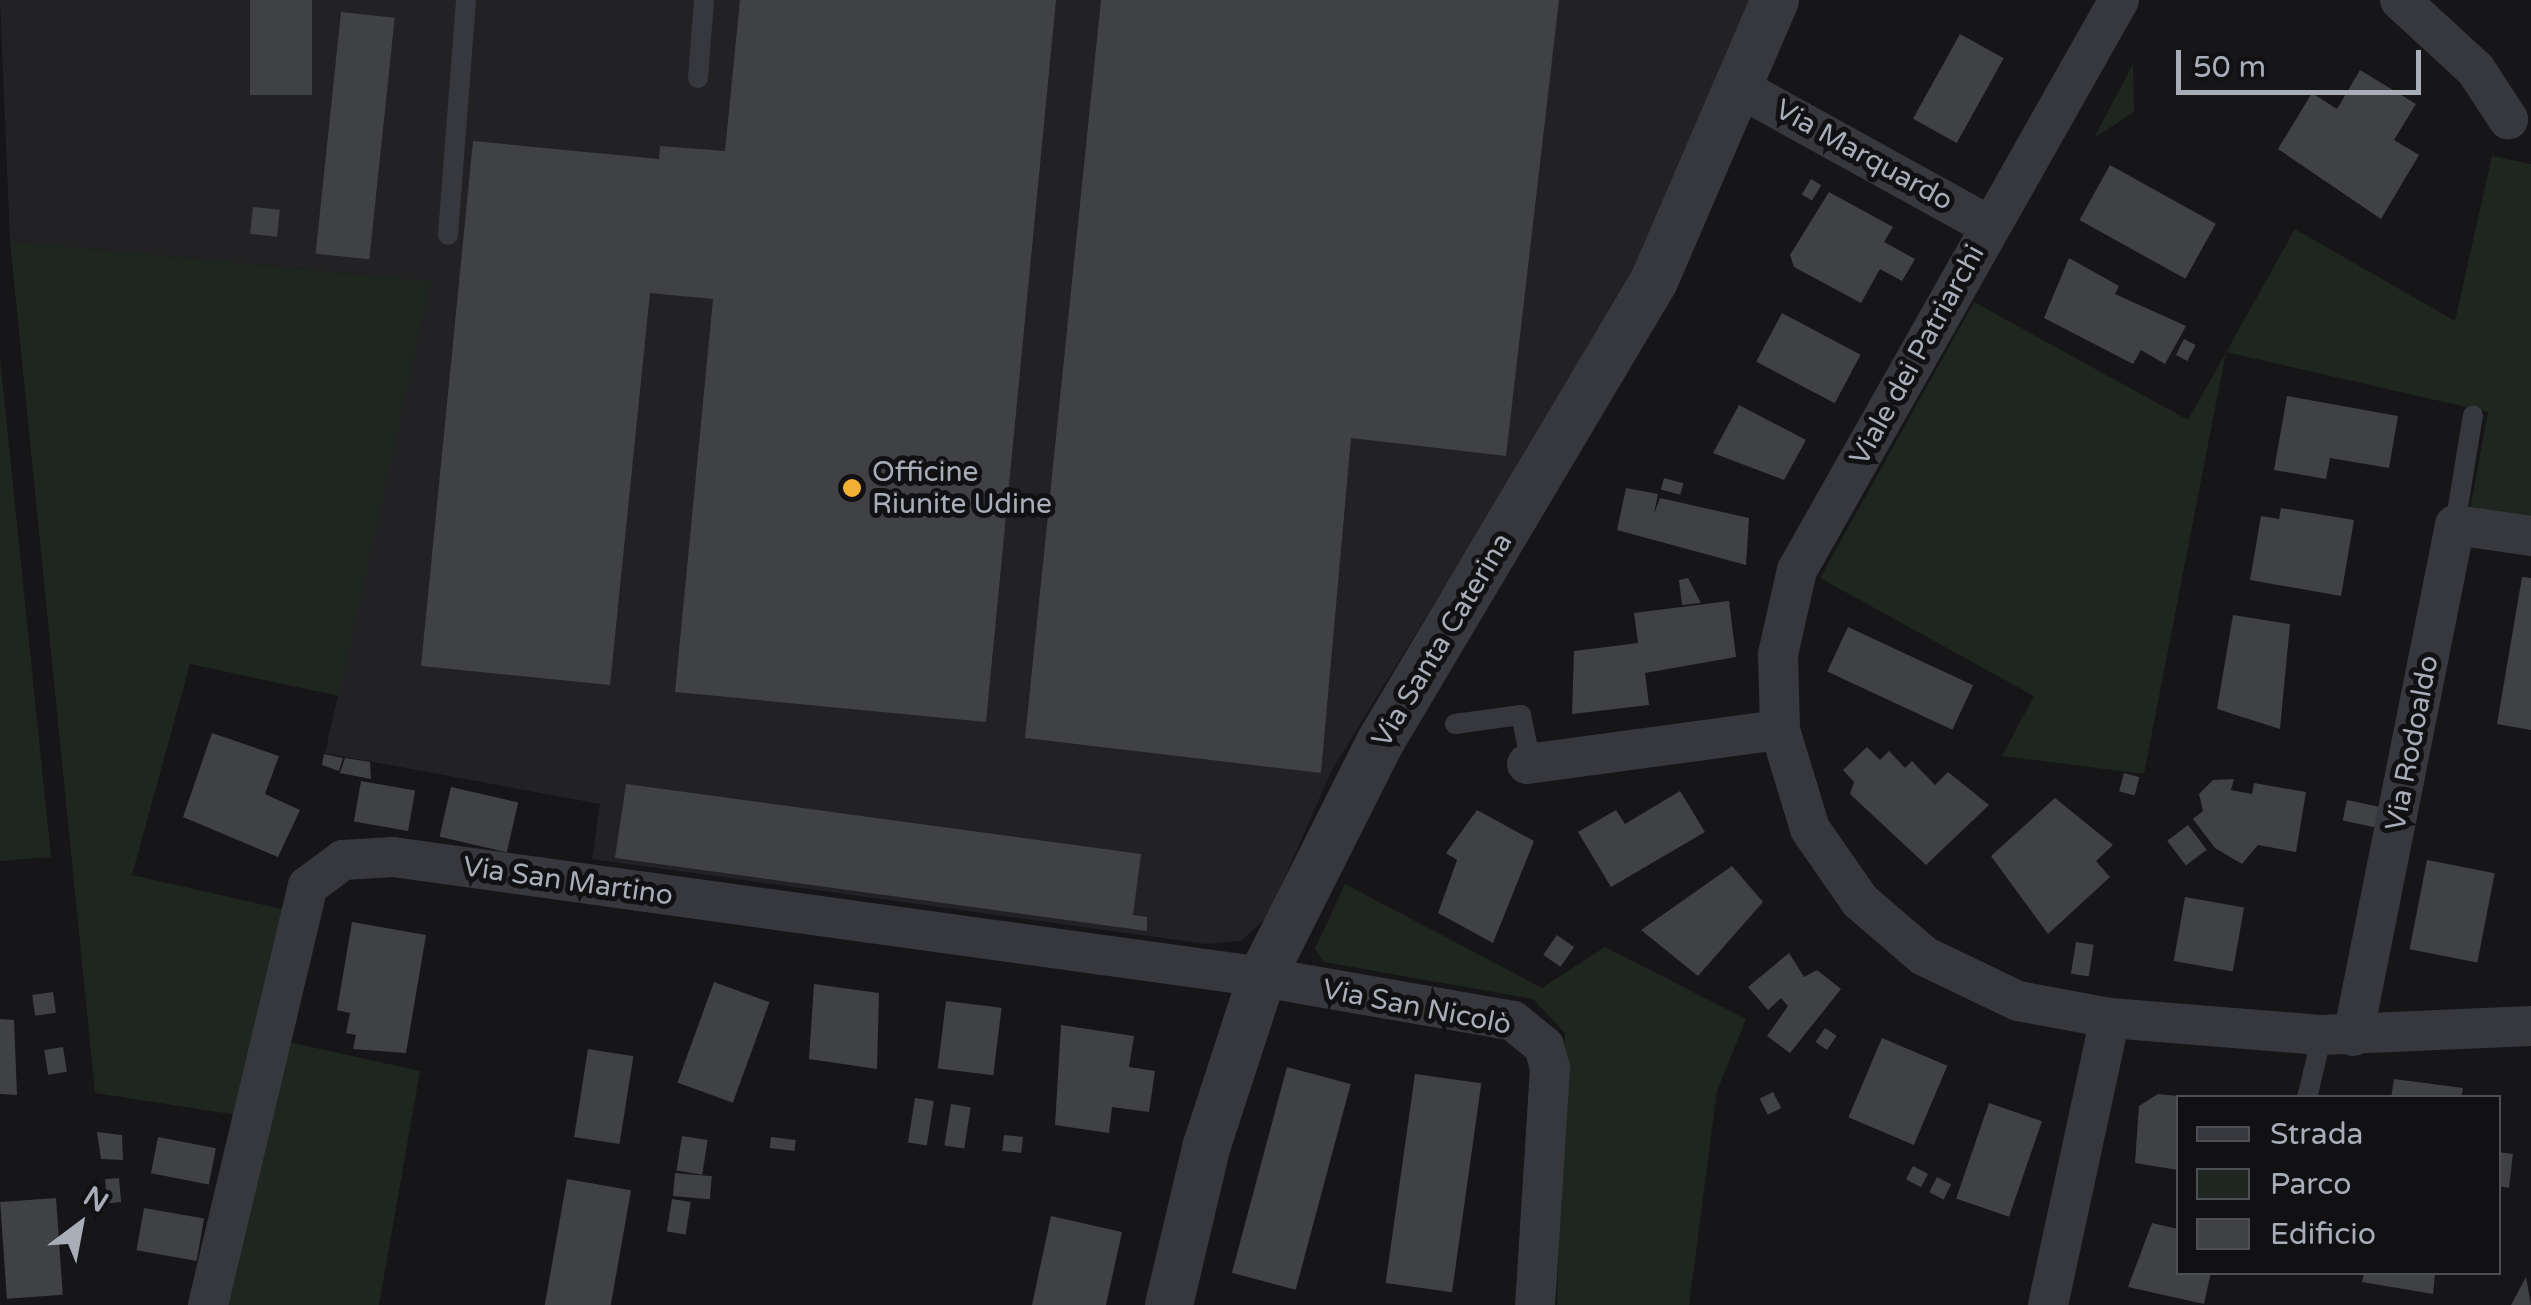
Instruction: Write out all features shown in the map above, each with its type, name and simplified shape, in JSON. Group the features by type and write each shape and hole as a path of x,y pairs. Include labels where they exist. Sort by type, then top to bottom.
{"street":[{"name":"Via Santa Caterina","path":"1169,1305 1262,976 1379,744 1654,282 1775,0"},
{"name":"Viale dei Patriarchi","path":"2118,0 1988,224 1797,570 1778,654 1780,730 1810,829 1860,902 1924,956 2018,1001 2110,1018 2338,1036 2531,1026"},
{"path":"2400,0 2476,70 2508,119"},
{"name":"Via Marquardo","path":"1738,87 1988,224"},
{"path":"2455,524 2531,536"},
{"name":"Via Rodoaldo","path":"2338,1036 2455,524"},
{"path":"1529,763 1780,730"},
{"name":"Via San Martino","path":"208,1305 294,921 308,886 343,860 393,858 1262,976"},
{"name":"Via San Nicolò","path":"1262,976 1513,1022 1544,1046 1535,1305"},
{"path":"2048,1305 2110,1018"}],"lane":[{"path":"448,235 466,0"},
{"path":"698,78 704,0"},
{"path":"2455,524 2472,414"},
{"path":"1455,724 1521,715 1529,763"},
{"path":"2309,1095 2338,1036"}],"shaded area":[{"path":"0,0 1752,0 1632,280 1332,770 1267,917 1241,941 1206,944 592,859 600,804 325,753 431,281 10,241"}],"green space":[{"path":"2133,64 2134,112 2094,138"},
{"path":"2492,156 2531,164 2531,520 2470,510 2488,412 2226,352 2295,229 2455,321"},
{"path":"10,241 431,281 339,696 190,664 132,875 282,909 237,1115 95,1093"},
{"path":"1974,302 2188,420 2226,352 2144,774 2002,756 2034,696 1820,578"},
{"path":"0,358 51,857 0,861"},
{"path":"1345,884 1542,988 1605,947 1746,1019 1717,1091 1689,1305 1557,1305 1565,1033 1533,999 1324,962 1315,949"},
{"path":"284,1041 420,1071 379,1305 221,1305"}],"building":[{"path":"250,0 312,0 312,95 250,95"},
{"name":"Officine Riunite Udine","path":"740,0 1056,0 986,722 675,692 713,299 650,293 610,685 421,666 473,141 659,159 660,146 725,151"},
{"name":"Officine Riunite Udine","path":"1101,0 1559,0 1506,456 1351,438 1321,773 1025,738"},
{"path":"341,12 395,18 369,259 316,254"},
{"path":"1960,34 2004,58 1957,143 1913,119"},
{"path":"2360,70 2416,104 2394,140 2419,155 2381,219 2278,149 2312,93 2337,109"},
{"path":"2110,165 2216,224 2185,279 2079,220"},
{"path":"1811,179 1821,185 1812,201 1802,194"},
{"path":"1829,192 1893,227 1884,242 1915,259 1902,281 1880,269 1861,303 1794,267 1790,255"},
{"path":"253,207 280,210 277,237 250,234"},
{"path":"2069,258 2119,286 2115,294 2186,326 2165,364 2141,350 2133,364 2044,318"},
{"path":"1782,313 1861,355 1835,403 1756,362"},
{"path":"2184,339 2196,345 2187,361 2176,355"},
{"path":"2287,396 2398,416 2389,468 2330,458 2326,479 2274,470"},
{"path":"1739,405 1806,440 1784,480 1713,453"},
{"path":"1664,478 1683,483 1680,495 1661,490"},
{"path":"1626,488 1658,494 1654,514 1660,498 1749,518 1746,565 1617,530"},
{"path":"2281,508 2354,520 2341,596 2250,580 2261,516 2279,519"},
{"path":"2522,577 2531,578 2531,730 2497,724"},
{"path":"1688,578 1701,603 1682,605 1679,580"},
{"path":"1729,601 1736,657 1645,673 1649,705 1572,714 1574,651 1638,643 1634,613"},
{"path":"2233,615 2290,624 2280,729 2217,709"},
{"path":"1848,627 1973,685 1952,730 1827,671"},
{"path":"212,733 279,756 265,794 300,810 278,857 183,817"},
{"path":"1867,747 1880,760 1889,751 1905,768 1912,761 1935,785 1948,772 1989,805 1926,865 1850,794 1854,782 1843,770"},
{"path":"324,754 343,758 339,771 322,765"},
{"path":"345,758 370,762 371,779 340,773"},
{"path":"2124,773 2139,777 2135,795 2119,791"},
{"path":"2234,779 2231,790 2252,794 2254,783 2306,792 2296,852 2258,845 2242,864 2215,848 2193,819 2203,811 2199,794 2213,780"},
{"path":"361,781 415,791 408,831 354,821"},
{"path":"626,784 1141,854 1133,915 1147,917 1147,931 615,858"},
{"path":"451,787 518,803 507,852 440,837"},
{"path":"1680,791 1705,832 1611,887 1578,832 1616,810 1625,824"},
{"path":"2055,798 2113,845 2096,861 2110,877 2048,934 1991,856"},
{"path":"2347,800 2381,807 2377,828 2343,821"},
{"path":"1477,810 1534,841 1493,943 1438,913 1457,860 1446,853"},
{"path":"2188,825 2207,850 2186,865 2167,841"},
{"path":"2427,860 2495,873 2477,962 2410,949"},
{"path":"1732,866 1763,902 1698,976 1641,930"},
{"path":"2185,897 2244,907 2233,971 2174,961"},
{"path":"352,922 426,935 406,1053 353,1049 356,1035 346,1033 350,1013 337,1010"},
{"path":"1557,935 1574,947 1560,967 1543,955"},
{"path":"2076,942 2094,945 2089,976 2071,974"},
{"path":"1789,953 1804,977 1817,970 1841,989 1790,1053 1767,1036 1788,1006 1781,998 1768,1010 1748,987"},
{"path":"714,982 769,1002 733,1103 677,1083"},
{"path":"814,984 879,993 877,1069 809,1059"},
{"path":"53,992 56,1013 35,1016 32,995"},
{"path":"946,1001 1002,1008 993,1075 938,1068"},
{"path":"0,1019 14,1020 17,1095 0,1094"},
{"path":"1061,1025 1134,1036 1129,1067 1155,1071 1149,1112 1112,1107 1109,1133 1055,1125"},
{"path":"1825,1028 1837,1036 1827,1050 1815,1042"},
{"path":"1882,1038 1947,1066 1914,1145 1848,1117"},
{"path":"63,1047 67,1072 48,1075 44,1050"},
{"path":"588,1049 633,1056 620,1144 574,1137"},
{"path":"1287,1067 1351,1084 1296,1290 1232,1273"},
{"path":"1415,1074 1481,1083 1452,1292 1386,1283"},
{"path":"2394,1079 2463,1088 2462,1095 2391,1095"},
{"path":"1773,1092 1781,1108 1768,1115 1760,1099"},
{"path":"2158,1094 2176,1096 2176,1170 2135,1163 2139,1106"},
{"path":"915,1098 934,1101 927,1145 908,1142"},
{"path":"1989,1103 2042,1121 2009,1217 1956,1198"},
{"path":"951,1104 971,1107 964,1149 944,1145"},
{"path":"97,1132 122,1135 123,1160 101,1159"},
{"path":"1004,1135 1023,1137 1021,1153 1002,1151"},
{"path":"682,1136 708,1140 702,1175 677,1171"},
{"path":"158,1137 216,1148 209,1185 151,1173"},
{"path":"771,1137 796,1140 794,1151 770,1148"},
{"path":"2501,1152 2513,1154 2509,1188 2501,1187"},
{"path":"1913,1166 1928,1174 1921,1187 1906,1179"},
{"path":"675,1173 712,1176 710,1199 673,1196"},
{"path":"1937,1177 1951,1184 1944,1199 1929,1192"},
{"path":"119,1178 121,1202 107,1203 105,1179"},
{"path":"567,1179 631,1190 611,1305 545,1305"},
{"path":"56,1198 63,1295 7,1299 0,1202"},
{"path":"672,1199 691,1202 686,1235 667,1232"},
{"path":"144,1208 204,1219 197,1261 137,1250"},
{"path":"1051,1216 1122,1232 1106,1305 1032,1305"},
{"path":"2152,1223 2176,1229 2176,1275 2210,1275 2204,1304 2128,1287"},
{"path":"2363,1275 2435,1275 2433,1294 2362,1282"},
{"path":"2526,1277 2531,1305 2511,1305"}],"place":[{"name":"Officine Riunite Udine","path":"852,488"}]}
